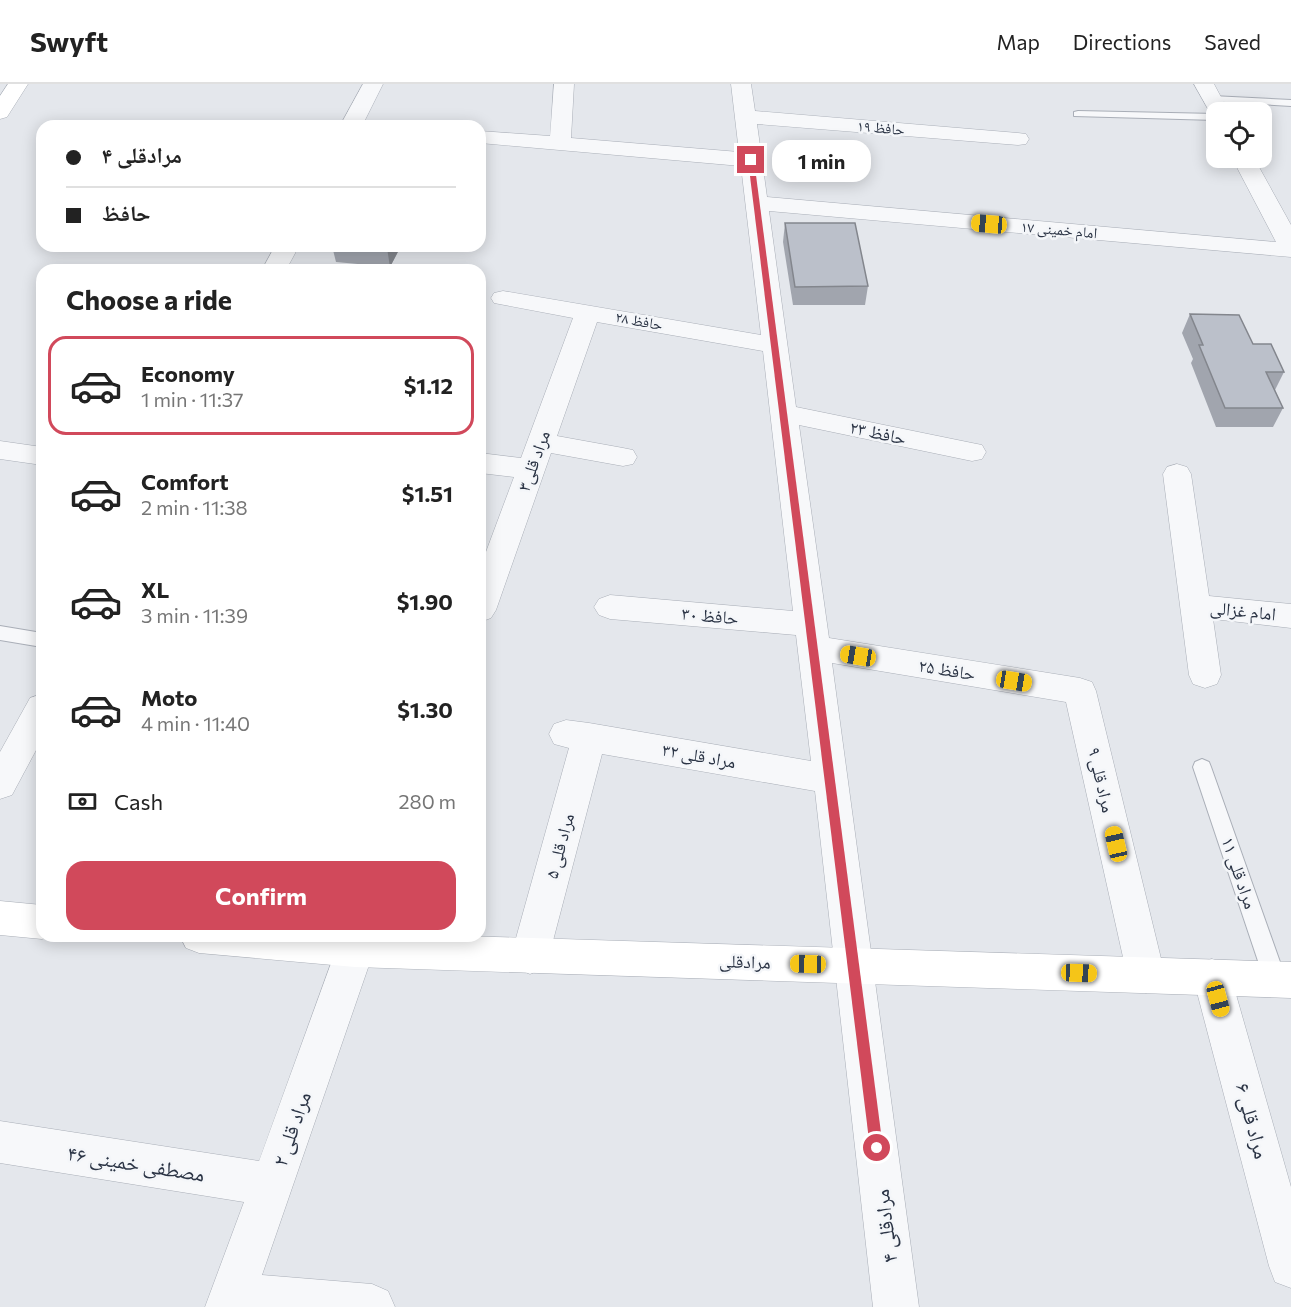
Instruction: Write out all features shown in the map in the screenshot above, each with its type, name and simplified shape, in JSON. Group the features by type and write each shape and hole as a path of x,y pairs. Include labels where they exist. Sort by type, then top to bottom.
{"street":[{"path":"0,113 18,84"},
{"path":"354,120 374,84"},
{"path":"560,144 564,84"},
{"name":"مرادقلی ۴","path":"741,84 855,966 896,1307"},
{"name":"حافظ ۱۹","path":"745,117 1018,139"},
{"path":"486,138 751,160"},
{"path":"1248,168 1291,248"},
{"path":"1265,198 1291,199"},
{"name":"امام خمینی ۱۷","path":"756,203 1291,248"},
{"name":"حافظ ۲۸","path":"503,298 775,345"},
{"name":"مراد قلی۳","path":"486,594 588,312"},
{"name":"حافظ ۲۳","path":"783,413 972,453"},
{"path":"541,442 623,457"},
{"path":"0,450 36,455"},
{"path":"486,464 532,469"},
{"path":"1177,474 1205,675"},
{"name":"امام غزالی","path":"1196,606 1291,616"},
{"name":"حافظ ۳۰","path":"610,608 812,636"},
{"name":"حافظ ۲۵","path":"812,636 1080,691"},
{"name":"مراد قلی ۹","path":"1080,691 1146,975"},
{"path":"0,785 36,718"},
{"name":"مراد قلی ۳۲","path":"578,735 831,779"},
{"name":"مراد قلی ۵","path":"530,956 578,735"},
{"path":"0,918 36,921"},
{"name":"مرادقلی","path":"335,942 530,956 1283,979"},
{"name":"مراد قلی ۲","path":"230,1301 358,943"},
{"name":"مراد قلی ۶","path":"1212,977 1291,1266"},
{"name":"مصطفی خمینی ۴۶","path":"0,1142 272,1185"},
{"path":"230,1301 372,1307"}],"lane":[{"path":"1272,103 1291,103"},
{"path":"1078,114 1206,104"},
{"path":"0,633 36,639"},
{"name":"مراد قلی ۱۱","path":"1202,767 1283,979"}],"building":[{"path":"785,223 855,223 868,286 795,287"},
{"path":"1190,314 1239,315 1253,344 1271,344 1284,372 1266,372 1283,408 1225,408 1199,345 1203,345"}],"route":[{"path":"751,160 877,1148"}]}
